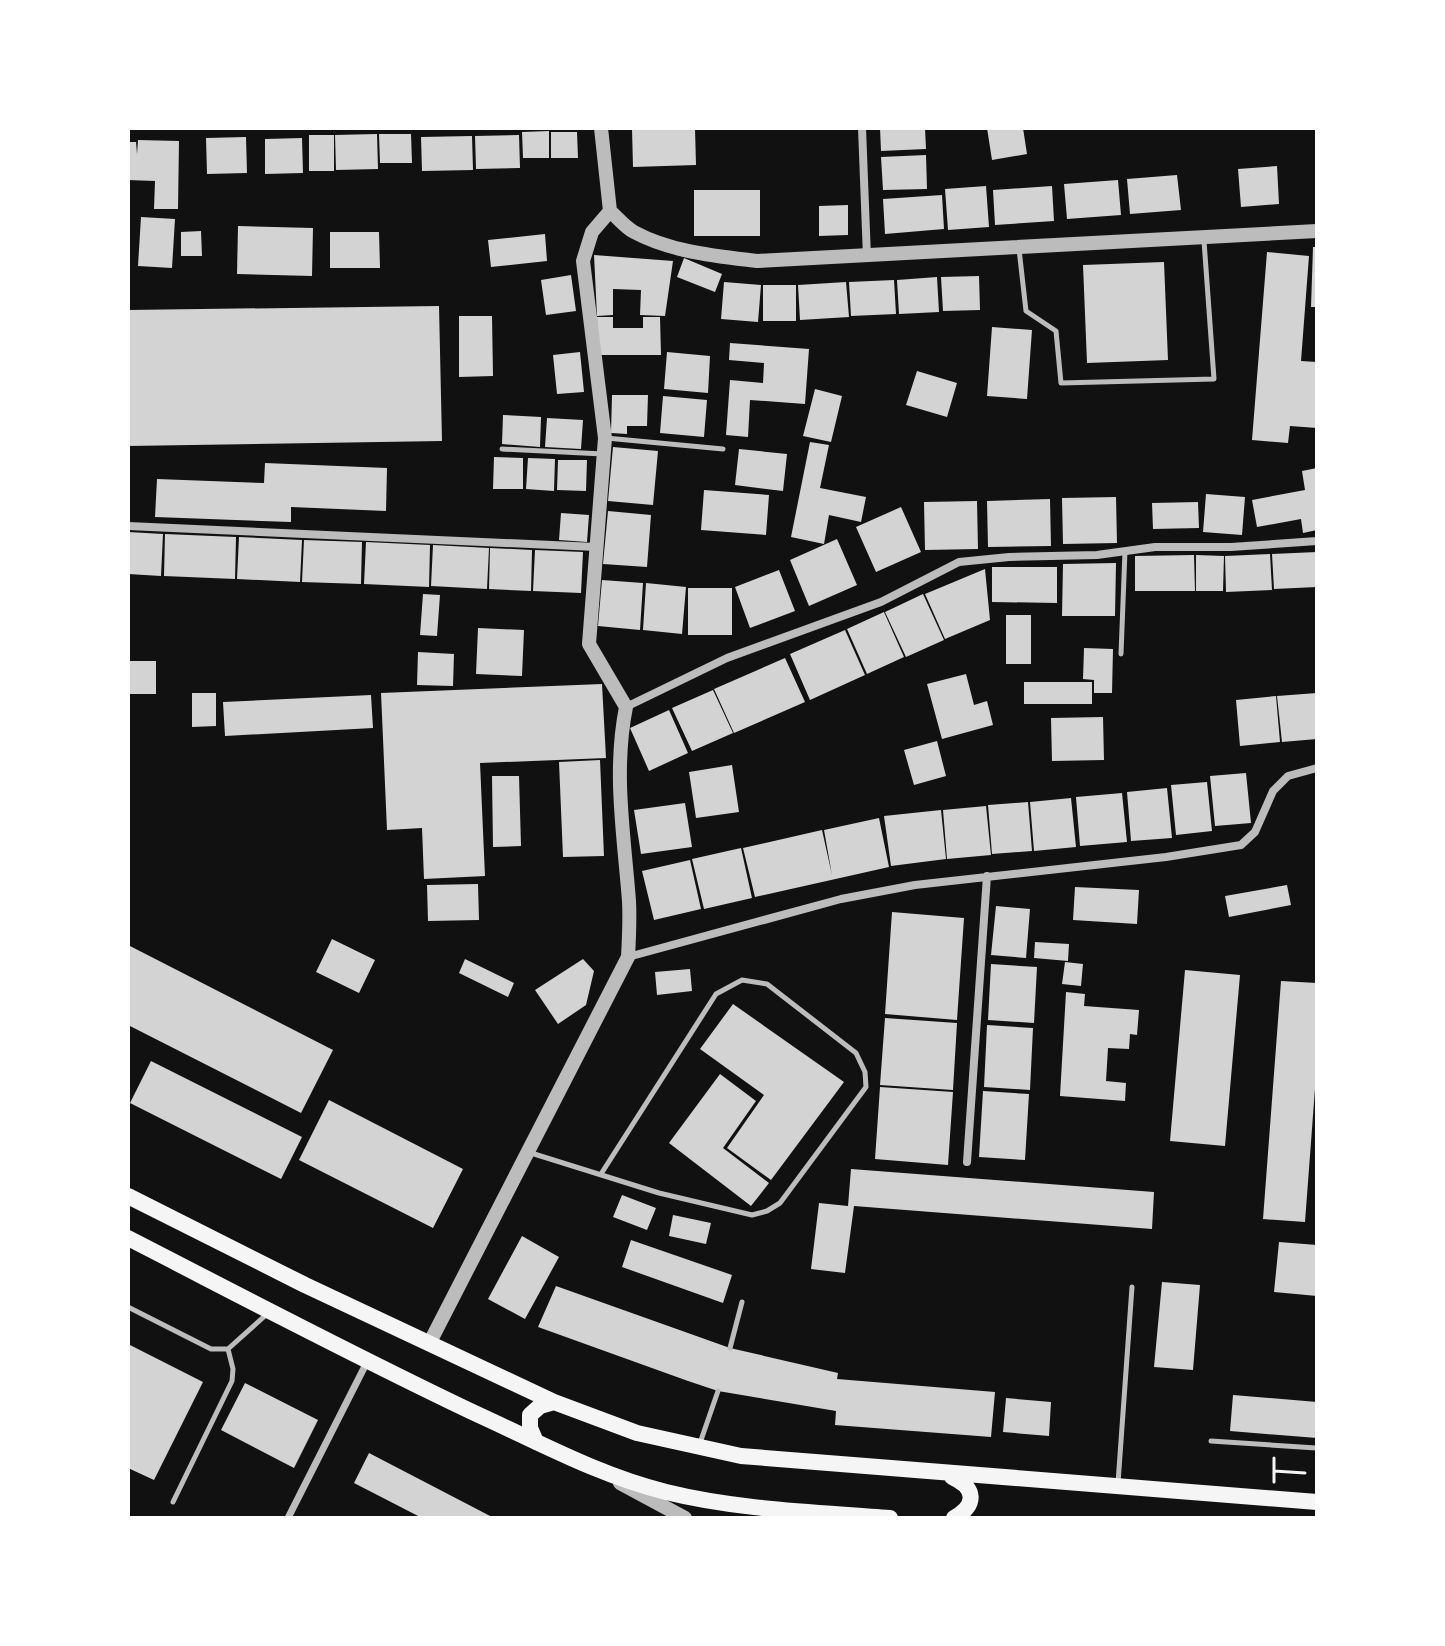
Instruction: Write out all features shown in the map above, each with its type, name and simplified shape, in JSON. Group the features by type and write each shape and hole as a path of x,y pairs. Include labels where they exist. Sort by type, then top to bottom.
{"main road":[{"path":"128,1196 429,1344 554,1402 637,1433 741,1456 1317,1502"},
{"path":"128,1238 368,1361 595,1470 665,1492 762,1513 890,1518"},
{"path":"536,1442 530,1428 530,1415 540,1406 554,1402"},
{"path":"943,1473 968,1486 970,1493 965,1512 954,1518"}],"street":[{"path":"601,128 610,211 631,231 659,243 709,255 757,261 867,257 1317,231"},
{"path":"862,128 867,257"},
{"path":"429,1344 628,957 629,905 619,788 620,738 626,707 589,644 605,438 583,261 592,232 610,211"},
{"path":"128,526 596,547"},
{"path":"626,707 727,658 881,602 959,562 1009,557 1097,555 1155,547 1231,547 1317,541"},
{"path":"628,957 841,899 915,885 1166,857 1241,845 1255,832 1273,791 1288,776 1317,768"},
{"path":"967,1162 987,876"},
{"path":"288,1518 368,1361"},
{"path":"595,1470 685,1518"}],"lane":[{"path":"1019,248 1026,311 1056,331 1061,383 1214,379 1204,238"},
{"path":"605,438 723,449"},
{"path":"502,449 604,454"},
{"path":"1121,654 1125,551"},
{"path":"526,1152 659,1193 752,1215 780,1203 866,1087 865,1072 856,1053 767,984 742,980 716,994 601,1174"},
{"path":"1118,1488 1132,1287"},
{"path":"730,1348 742,1302"},
{"path":"128,1307 211,1349 228,1349 271,1311"},
{"path":"173,1502 232,1381 233,1369 228,1349"},
{"path":"699,1448 718,1391"},
{"path":"1211,1441 1316,1448"}],"path":[{"path":"1274,1457 1274,1480"},
{"path":"1274,1471 1305,1473"}],"building":[{"path":"695,128 696,165 633,167 632,129"},
{"path":"880,128 925,128 926,149 881,151"},
{"path":"987,128 1023,128 1027,154 992,160"},
{"path":"549,131 549,158 523,158 522,132"},
{"path":"551,132 577,132 578,158 551,158"},
{"path":"377,134 378,169 336,170 335,135"},
{"path":"379,134 411,134 412,163 380,163"},
{"path":"309,135 334,135 334,171 309,171"},
{"path":"519,135 520,168 476,169 475,136"},
{"path":"472,136 473,170 422,171 421,137"},
{"path":"246,137 247,173 207,174 206,138"},
{"path":"302,138 303,173 265,174 265,139"},
{"path":"138,140 179,141 178,209 154,209 155,181 128,180 128,142 136,142 137,154"},
{"path":"926,155 927,189 883,190 881,157"},
{"path":"1277,166 1279,204 1241,207 1238,169"},
{"path":"1177,175 1181,210 1130,214 1127,179"},
{"path":"1118,180 1121,215 1067,219 1064,184"},
{"path":"986,186 989,227 948,230 945,189"},
{"path":"1052,186 1054,221 995,225 993,190"},
{"path":"694,190 760,190 760,236 694,236"},
{"path":"942,195 944,229 885,234 883,199"},
{"path":"848,205 848,235 819,236 819,206"},
{"path":"141,217 175,219 172,268 138,266"},
{"path":"238,226 313,228 312,276 237,274"},
{"path":"201,231 202,256 181,256 181,232"},
{"path":"330,232 379,232 380,268 330,268"},
{"path":"545,234 547,261 491,267 488,240"},
{"path":"1313,247 1317,247 1317,307 1311,307"},
{"path":"1267,252 1309,256 1301,361 1317,362 1317,428 1290,426 1288,443 1252,440"},
{"path":"594,255 673,261 665,316 640,315 641,290 613,289 613,315 597,316"},
{"path":"684,258 722,274 715,292 677,277"},
{"path":"1164,262 1168,360 1087,363 1083,265"},
{"path":"571,275 576,311 546,315 541,280"},
{"path":"979,276 980,310 943,311 941,277"},
{"path":"937,277 939,312 899,314 897,280"},
{"path":"894,280 896,314 851,316 849,282"},
{"path":"724,282 761,285 758,322 721,319"},
{"path":"846,282 849,317 800,320 798,285"},
{"path":"763,285 796,285 796,321 763,321"},
{"path":"439,306 442,441 128,446 128,310"},
{"path":"459,316 492,316 493,376 459,377"},
{"path":"597,317 613,317 613,328 643,328 643,317 660,317 661,355 598,355"},
{"path":"992,327 1032,330 1027,399 987,396"},
{"path":"730,343 809,349 805,404 750,400 748,437 726,435 730,380 763,383 764,363 729,360"},
{"path":"580,352 584,392 557,394 553,355"},
{"path":"667,352 710,356 708,393 664,389"},
{"path":"917,371 957,383 947,417 906,405"},
{"path":"815,389 842,396 831,442 803,436"},
{"path":"612,395 648,395 647,426 627,426 627,434 611,433"},
{"path":"663,396 707,400 704,437 660,433"},
{"path":"503,415 541,417 540,447 502,444"},
{"path":"547,418 583,420 581,449 545,447"},
{"path":"810,442 829,445 820,488 866,497 861,522 829,515 824,544 791,537"},
{"path":"613,447 658,451 653,505 608,501"},
{"path":"739,449 787,454 783,491 735,485"},
{"path":"494,457 523,458 523,489 493,489"},
{"path":"528,458 555,459 554,491 526,489"},
{"path":"558,460 587,460 586,491 557,490"},
{"path":"265,463 387,468 386,511 291,507 291,522 155,517 157,479 264,483"},
{"path":"1317,468 1317,530 1303,533 1301,519 1257,527 1252,500 1305,490 1302,471"},
{"path":"704,490 769,495 766,535 701,530"},
{"path":"1206,494 1245,497 1242,535 1203,532"},
{"path":"1116,497 1117,543 1063,544 1062,498"},
{"path":"1050,499 1051,546 988,547 987,501"},
{"path":"977,501 978,549 925,550 924,502"},
{"path":"1198,502 1199,528 1153,529 1152,503"},
{"path":"901,507 921,552 876,572 856,527"},
{"path":"608,511 651,515 647,567 603,564"},
{"path":"561,513 589,515 587,542 559,540"},
{"path":"128,532 163,534 161,576 128,574"},
{"path":"165,534 236,537 235,579 164,576"},
{"path":"239,537 302,540 300,582 237,579"},
{"path":"837,539 857,585 809,606 790,560"},
{"path":"304,540 362,542 361,584 302,582"},
{"path":"366,542 430,545 429,587 364,584"},
{"path":"433,545 489,548 487,589 431,586"},
{"path":"490,548 532,550 531,591 489,589"},
{"path":"535,550 583,552 581,593 533,591"},
{"path":"1317,552 1317,587 1274,589 1272,554"},
{"path":"1270,554 1272,590 1226,592 1225,556"},
{"path":"1194,555 1195,591 1135,591 1135,556"},
{"path":"1196,555 1224,556 1223,591 1196,591"},
{"path":"1116,563 1115,616 1062,616 1063,564"},
{"path":"992,567 1057,567 1057,603 992,602"},
{"path":"985,569 990,620 945,639 925,594"},
{"path":"779,570 795,611 750,628 735,587"},
{"path":"602,580 643,583 640,630 598,626"},
{"path":"646,583 686,587 682,634 643,630"},
{"path":"688,588 732,588 732,635 688,635"},
{"path":"423,594 440,595 437,636 420,635"},
{"path":"923,594 944,640 906,657 885,612"},
{"path":"884,612 904,657 867,674 847,629"},
{"path":"1006,615 1031,615 1031,664 1006,664"},
{"path":"478,628 524,630 522,676 476,674"},
{"path":"845,630 865,675 810,700 790,654"},
{"path":"1084,648 1113,649 1112,693 1094,693 1094,680 1083,679"},
{"path":"418,652 454,654 453,686 417,685"},
{"path":"785,658 805,702 734,733 714,689"},
{"path":"128,661 156,661 156,694 128,694"},
{"path":"966,674 974,705 987,701 993,725 942,739 927,684"},
{"path":"1024,682 1092,682 1092,704 1024,704"},
{"path":"602,684 606,758 480,763 485,876 424,879 422,828 387,830 381,693"},
{"path":"713,690 733,733 692,751 672,708"},
{"path":"192,693 216,693 216,726 192,727"},
{"path":"1317,693 1317,739 1282,742 1277,696"},
{"path":"371,695 373,728 225,736 223,702"},
{"path":"1276,696 1280,742 1240,746 1236,700"},
{"path":"669,710 688,753 649,771 630,728"},
{"path":"1103,717 1104,760 1052,761 1051,718"},
{"path":"937,741 946,776 914,785 904,750"},
{"path":"600,760 604,856 563,857 559,762"},
{"path":"732,765 739,812 696,818 689,772"},
{"path":"1246,773 1251,823 1215,826 1210,776"},
{"path":"492,776 519,776 521,846 493,847"},
{"path":"1207,782 1212,831 1176,835 1171,785"},
{"path":"1167,788 1172,838 1131,841 1127,792"},
{"path":"1122,793 1127,842 1080,846 1076,797"},
{"path":"1071,798 1076,847 1034,851 1030,802"},
{"path":"1028,802 1032,851 992,854 988,805"},
{"path":"685,803 692,847 641,854 634,810"},
{"path":"986,806 991,855 947,859 943,810"},
{"path":"941,810 946,859 891,866 884,816"},
{"path":"879,818 889,867 755,897 743,848 822,830 832,875 824,830"},
{"path":"741,848 752,898 704,909 692,859"},
{"path":"690,860 701,909 654,920 642,871"},
{"path":"478,884 479,920 428,921 427,885"},
{"path":"1287,885 1291,905 1229,917 1225,896"},
{"path":"1075,887 1139,890 1137,924 1073,920"},
{"path":"996,906 1030,909 1026,958 991,955"},
{"path":"892,912 964,918 957,1020 885,1014"},
{"path":"332,939 375,960 359,993 316,972"},
{"path":"1035,942 1069,944 1068,961 1034,958"},
{"path":"128,945 333,1050 301,1113 128,1025"},
{"path":"465,959 514,983 508,997 459,973"},
{"path":"583,959 594,971 586,1005 558,1024 535,990"},
{"path":"1065,962 1083,964 1081,986 1062,984"},
{"path":"991,964 1037,967 1034,1023 988,1020"},
{"path":"690,969 692,991 657,995 655,972"},
{"path":"1185,970 1240,975 1225,1146 1170,1141"},
{"path":"1281,981 1317,983 1317,1062 1305,1222 1263,1219"},
{"path":"1066,992 1085,994 1084,1006 1139,1010 1137,1035 1130,1034 1129,1049 1108,1048 1106,1081 1126,1083 1125,1101 1060,1096"},
{"path":"733,1004 844,1082 771,1180 727,1148 764,1095 700,1049"},
{"path":"885,1018 957,1023 953,1090 880,1085"},
{"path":"987,1025 1033,1028 1030,1090 984,1087"},
{"path":"151,1061 302,1137 281,1179 130,1103"},
{"path":"720,1074 756,1101 723,1148 769,1183 751,1206 669,1143"},
{"path":"880,1087 953,1092 948,1165 875,1159"},
{"path":"983,1091 1029,1094 1025,1160 979,1157"},
{"path":"329,1100 463,1169 433,1228 299,1160"},
{"path":"851,1169 1154,1192 1152,1229 854,1206 845,1273 811,1269 819,1203 848,1206"},
{"path":"622,1195 656,1208 647,1230 613,1217"},
{"path":"673,1215 711,1223 706,1244 669,1236"},
{"path":"522,1236 559,1257 525,1319 488,1299"},
{"path":"631,1240 732,1275 723,1303 622,1267"},
{"path":"1279,1242 1317,1245 1317,1296 1274,1292"},
{"path":"1162,1282 1200,1285 1193,1370 1154,1367"},
{"path":"556,1286 730,1348 838,1373 837,1379 995,1392 991,1437 835,1425 836,1411 718,1391 688,1381 538,1327"},
{"path":"128,1344 203,1382 154,1480 128,1468"},
{"path":"245,1383 318,1420 294,1468 221,1430"},
{"path":"1233,1395 1317,1402 1317,1438 1230,1431"},
{"path":"1006,1398 1051,1402 1049,1436 1003,1432"},
{"path":"369,1453 494,1518 422,1518 354,1483"}]}
